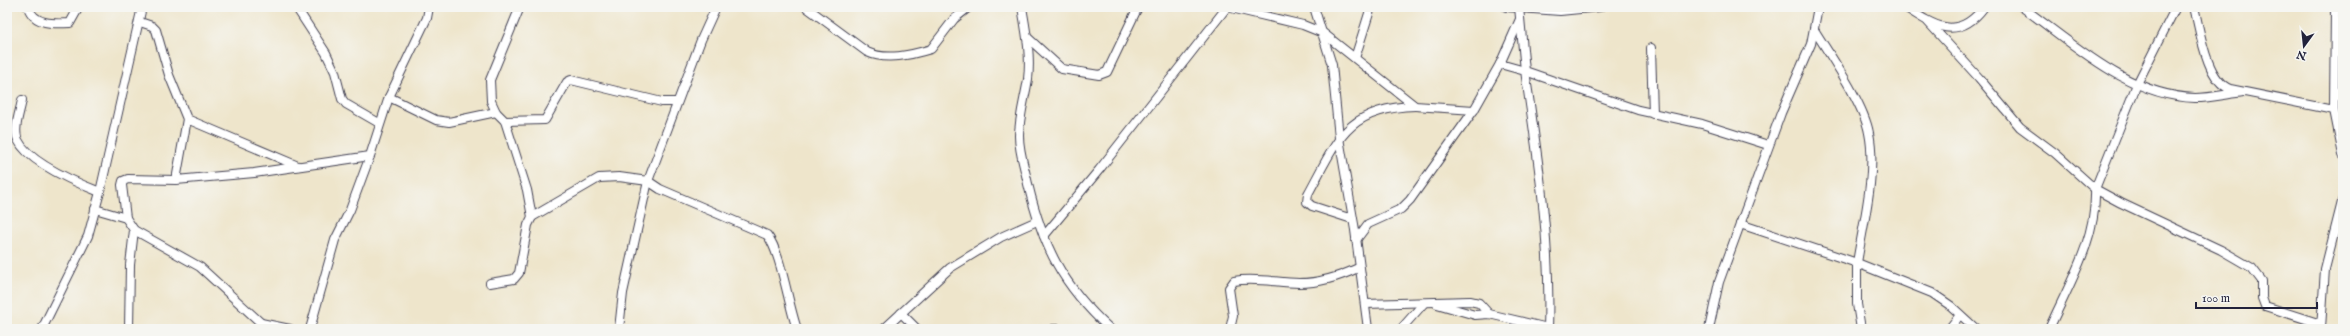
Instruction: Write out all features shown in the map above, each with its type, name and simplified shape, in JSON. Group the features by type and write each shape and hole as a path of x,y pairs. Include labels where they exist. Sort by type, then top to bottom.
{"street":[{"path":"28,7 30,12 47,24 70,23 79,7"},
{"path":"42,329 83,249 100,192 140,22 142,7"},
{"path":"296,7 326,53 335,72 342,99 346,104 379,123"},
{"path":"310,329 335,240 350,210 370,156 379,123 389,97 427,18 429,7"},
{"path":"520,7 490,80 489,91 496,112 505,121 527,190 532,217"},
{"path":"619,329 623,293 648,181 677,102 716,7"},
{"path":"806,7 876,57 888,57 931,49 954,19 968,7"},
{"path":"1022,7 1028,38 1028,78 1019,136 1037,221 1054,261 1064,277 1088,308 1110,329"},
{"path":"1028,38 1062,70 1099,75 1107,72 1138,7"},
{"path":"1044,236 1099,170 1227,7 1303,25 1323,33 1415,106"},
{"path":"1314,7 1332,65 1339,138 1356,240 1358,268 1368,329"},
{"path":"1356,58 1371,7"},
{"path":"1506,7 1560,11 1600,7"},
{"path":"1709,329 1718,282 1768,145 1786,100 1805,60 1815,31 1818,7"},
{"path":"1905,7 1928,22 1948,29 1961,26 1972,19 1984,7"},
{"path":"2022,7 2120,76 2137,84 2164,94 2195,98 2243,92"},
{"path":"2049,329 2092,230 2096,206 2095,189 2137,84 2176,7"},
{"path":"2194,7 2211,68 2218,81 2224,87 2334,110"},
{"path":"2335,7 2334,110 2343,155"},
{"path":"1427,303 1475,315 1489,314 1548,328 1547,238 1544,198 1525,71 1520,8"},
{"path":"1356,240 1368,224 1394,213 1406,205 1474,110 1500,64 1521,18"},
{"path":"140,22 152,26 156,30 169,75 187,119 176,180"},
{"path":"1928,22 1979,78 2020,127 2055,152 2095,189 2121,203 2222,250 2245,263 2256,272 2262,281 2262,298 2265,306 2321,327 2325,269 2343,198"},
{"path":"1815,31 1838,68 1869,131 1871,154 1870,174 1857,263 1857,304 1861,329"},
{"path":"1651,48 1653,114"},
{"path":"1500,64 1653,114 1702,124 1768,145"},
{"path":"505,121 545,120 567,82 571,80 662,102 677,102"},
{"path":"389,97 436,120 449,122 496,112"},
{"path":"22,100 17,130 18,140 24,148 40,163 76,183 100,192"},
{"path":"1352,219 1312,206 1307,202 1308,194 1339,138 1363,118 1370,114 1387,109 1415,106 1474,110"},
{"path":"187,119 299,166"},
{"path":"290,329 262,326 200,267 134,230 126,218 122,185 123,181 128,179 176,180 299,166 370,156"},
{"path":"490,283 514,279 519,273 528,225 532,217 599,178 619,177 648,181 660,189 767,235 776,250 789,307 797,329"},
{"path":"95,209 126,218"},
{"path":"884,329 950,268 1001,237 1037,221"},
{"path":"1740,224 1857,263 1932,292 1976,329"},
{"path":"129,329 130,265 134,230"},
{"path":"1230,329 1234,316 1229,288 1234,281 1253,280 1299,283 1318,282 1338,277 1358,268"},
{"path":"1365,304 1470,301 1479,303 1489,314"},
{"path":"1401,329 1427,303"},
{"path":"901,313 917,329"},
{"path":"1949,329 1960,315"},
{"path":"1053,329 1063,329"}]}
